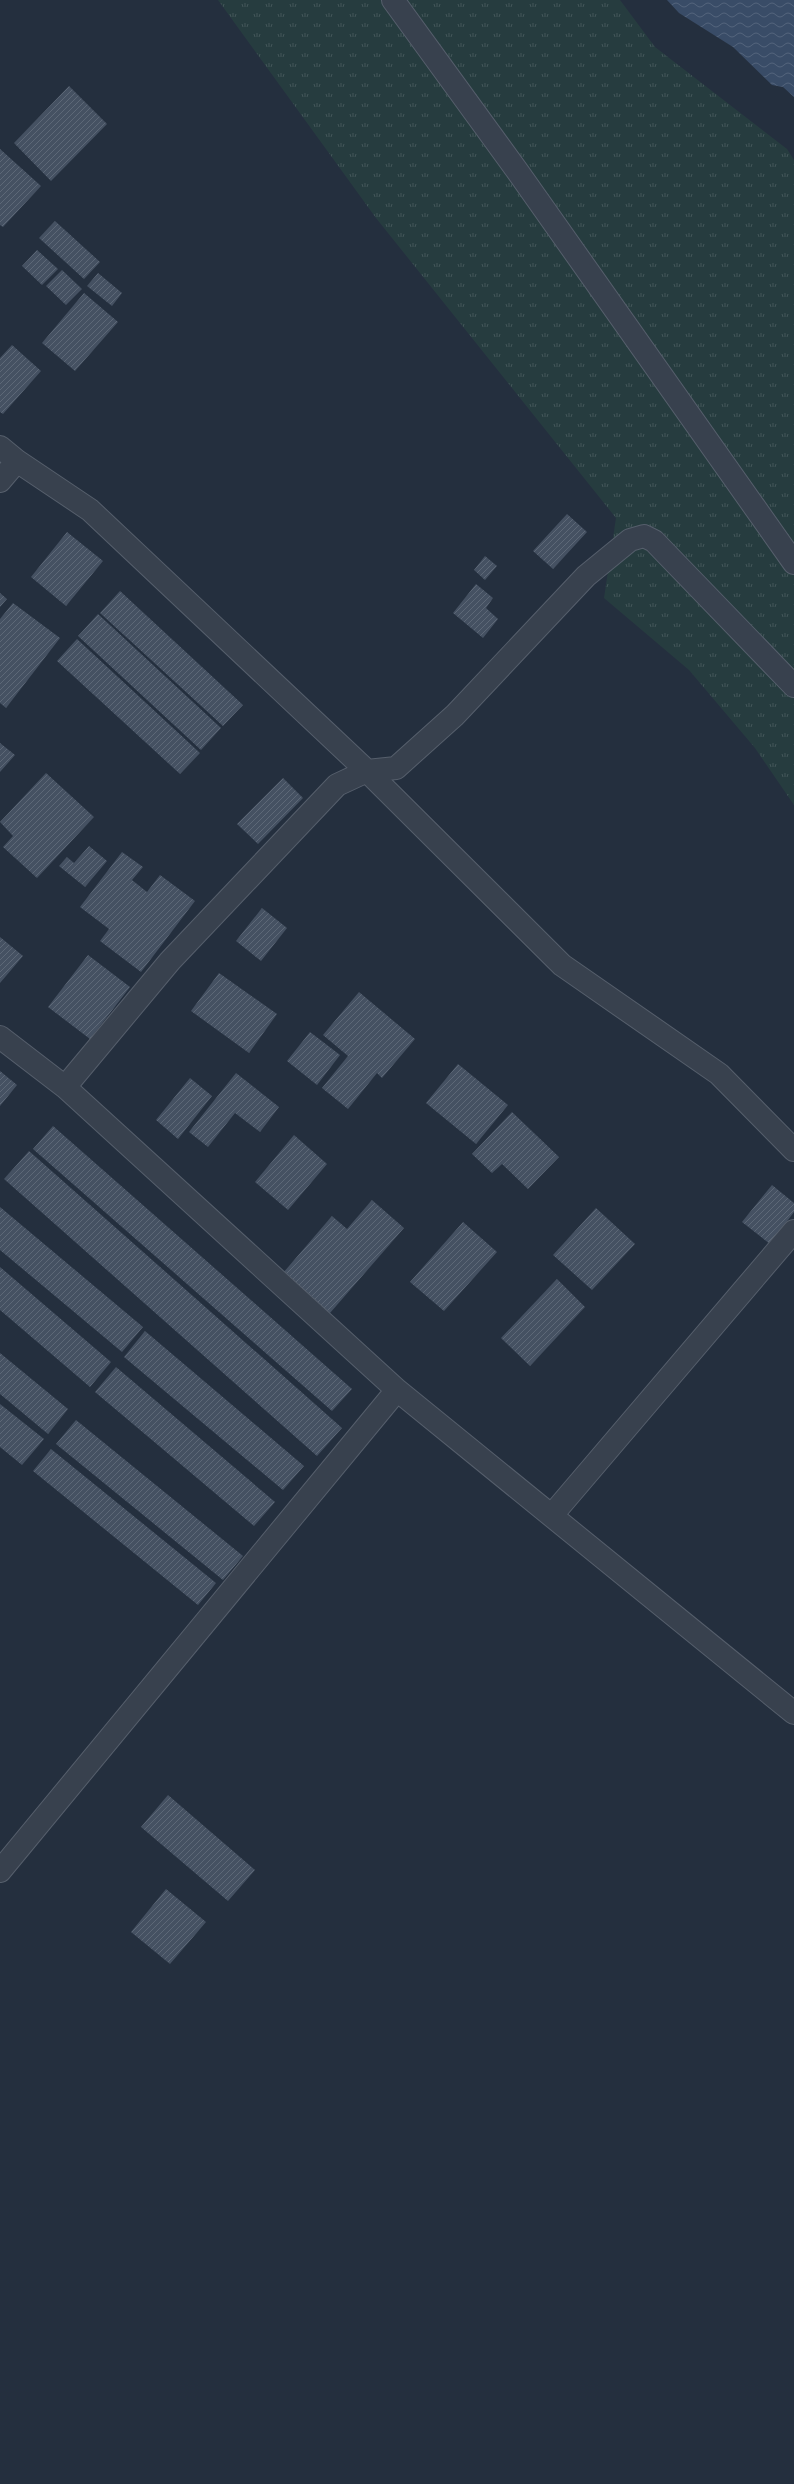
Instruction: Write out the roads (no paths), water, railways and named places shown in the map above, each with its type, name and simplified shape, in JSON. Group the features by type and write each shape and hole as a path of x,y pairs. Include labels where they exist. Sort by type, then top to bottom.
{"street":[{"path":"393,0 518,172 794,563"},
{"path":"0,447 17,461 90,510 367,771 562,965 719,1074 794,1150"},
{"path":"0,481 17,461"},
{"path":"65,1087 170,961 337,785 367,771 396,768 455,715 586,576 630,540 644,536 654,541 794,686"},
{"path":"0,1037 65,1087 397,1390 794,1713"},
{"path":"552,1515 794,1231"},
{"path":"0,1872 397,1390"}],"water":[{"path":"667,0 794,0 794,97 783,87 772,85 733,47 679,13"}]}
